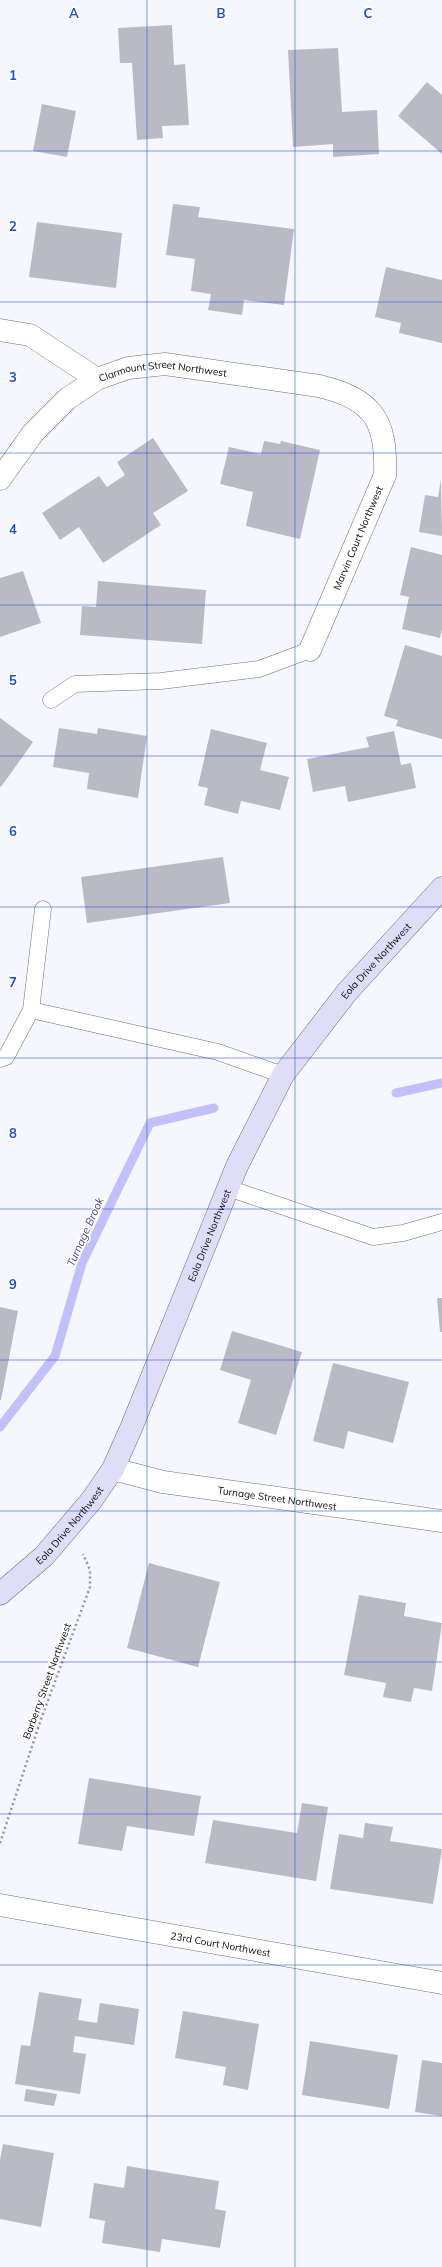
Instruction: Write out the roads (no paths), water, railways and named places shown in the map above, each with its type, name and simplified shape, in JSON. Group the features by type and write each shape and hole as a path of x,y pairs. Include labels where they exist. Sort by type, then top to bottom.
{"main road":[{"name":"Eola Drive Northwest","path":"0,1594 44,1556 71,1526 113,1469 132,1426 228,1188 283,1074 347,992 442,888"}],"street":[{"path":"0,330 30,335 97,379"},
{"name":"Clarmount Street Northwest","path":"0,478 33,433 67,399 97,379 128,368 165,364 319,386 344,392 363,405"},
{"name":"Marvin Court Northwest","path":"310,650 385,475 386,448 380,425 363,405"},
{"name":"Turnage Street Northwest","path":"113,1469 163,1482 442,1521"},
{"name":"23rd Court Northwest","path":"0,1905 442,1983"}],"lane":[{"path":"51,700 75,684 161,681 259,669 310,650"},
{"path":"0,1059 6,1057 31,1010 43,909"},
{"path":"31,1010 218,1052 283,1074"},
{"path":"228,1188 373,1237 403,1233 442,1222"}],"waterway":[{"name":"Turnage Brook","path":"396,1093 442,1083"},
{"name":"Turnage Brook","path":"0,1427 55,1356 82,1263 150,1123 214,1108"}]}
